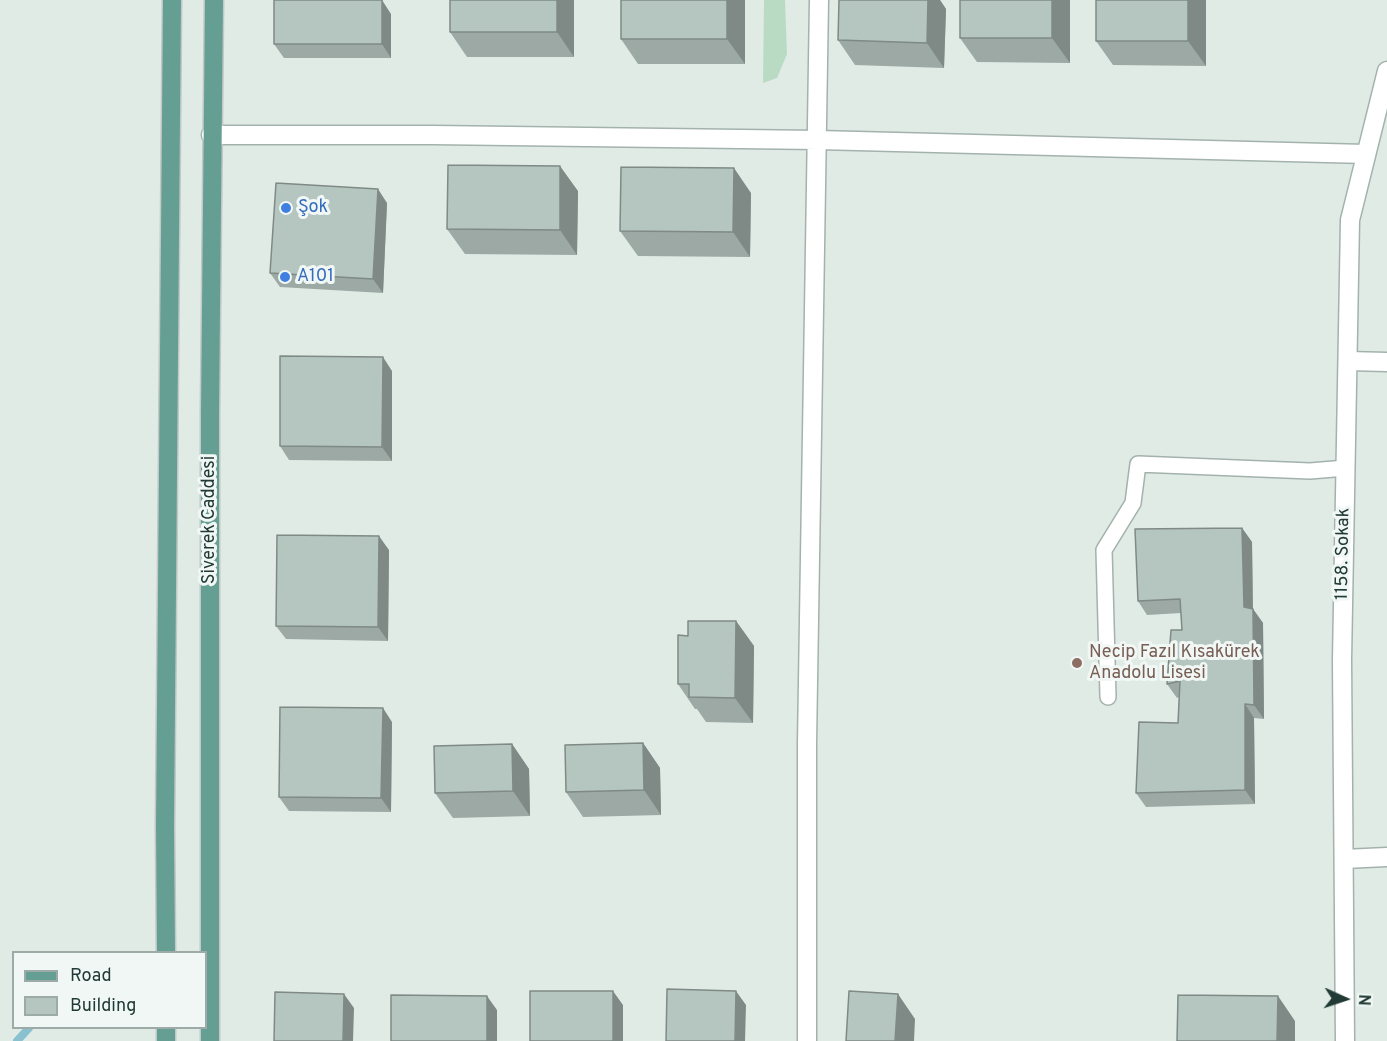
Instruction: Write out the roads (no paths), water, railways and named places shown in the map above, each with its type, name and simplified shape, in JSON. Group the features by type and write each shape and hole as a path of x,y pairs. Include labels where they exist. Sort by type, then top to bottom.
{"main road":[{"path":"166,951 172,0"},
{"name":"Siverek Caddesi","path":"210,1041 211,135 214,0"}],"street":[{"path":"807,1041 807,742 819,0"},
{"name":"1158. Sokak","path":"1345,1041 1342,660 1350,220 1387,71"},
{"path":"211,135 433,135 818,140 1366,154"},
{"path":"1348,361 1387,362"},
{"path":"1344,860 1387,857"}],"lane":[{"path":"1108,698 1104,550 1133,503 1138,464 1310,471 1346,468"}],"waterway":[{"path":"17,1041 28,1029"}],"place":[{"name":"Şok","path":"286,208"},
{"name":"A101","path":"285,277"},
{"name":"Necip Fazıl Kısakürek Anadolu Lisesi","path":"1077,663"}]}
